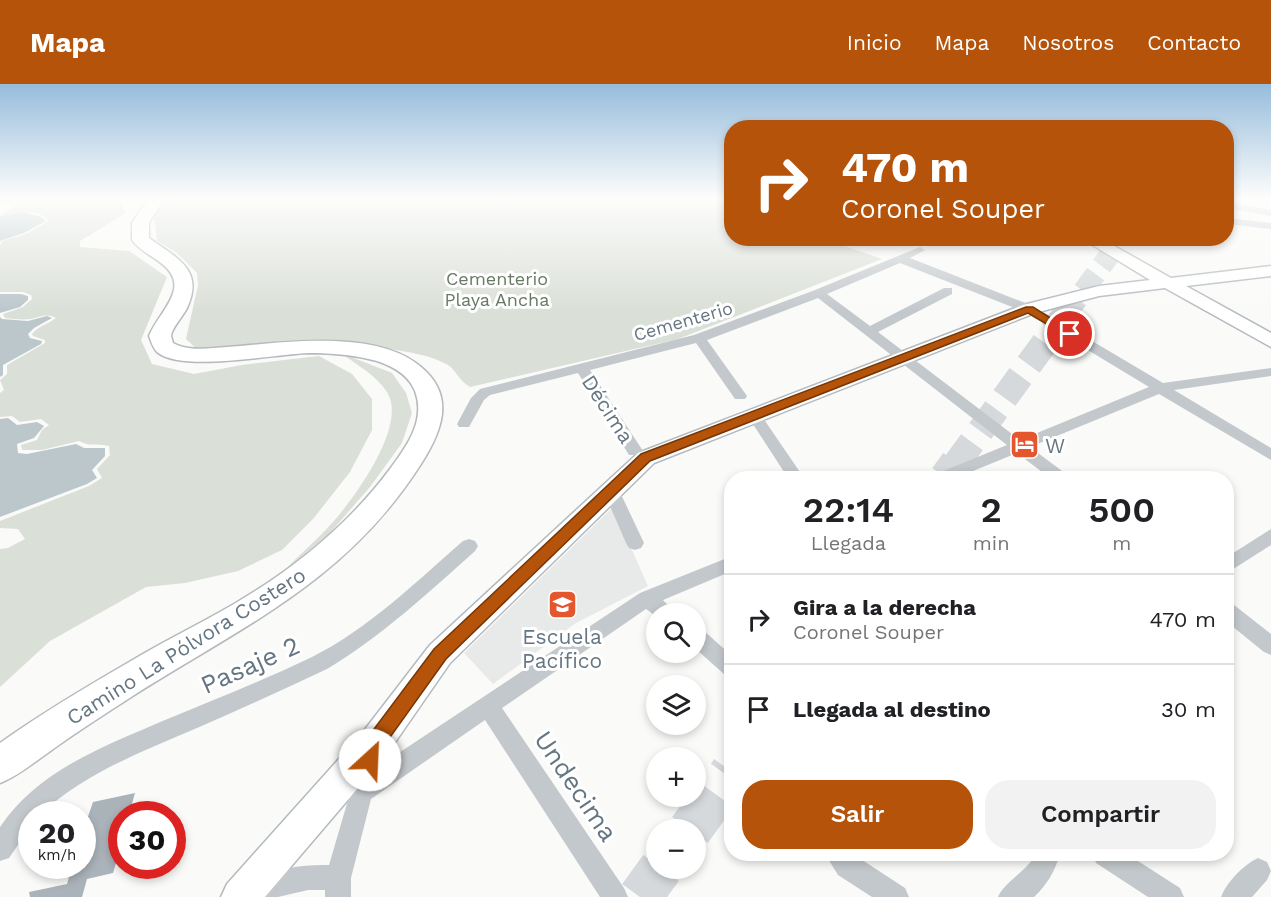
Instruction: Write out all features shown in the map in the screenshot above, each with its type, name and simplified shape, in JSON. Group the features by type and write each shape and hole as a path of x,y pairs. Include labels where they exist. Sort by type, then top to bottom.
{"main road":[{"name":"Camino La Pólvora Costero","path":"0,765 28,744 128,681 278,593 334,550 358,527 397,479 418,448 431,418 431,405 419,375 410,368 384,356 332,347 294,347 188,355 173,352 164,347 160,336 179,305 183,283 175,263 149,247 140,237"}],"street":[{"path":"1103,246 1271,341"},
{"name":"Cementerio","path":"464,424 478,398 485,392 699,338 819,293 920,250"},
{"path":"901,259 1029,309 1271,455"},
{"path":"242,895 375,743 440,654 611,490 655,452 1029,309 1098,291 1271,271"},
{"path":"870,331 948,291"},
{"path":"819,293 1051,471"},
{"path":"699,338 740,396"},
{"name":"Décima","path":"581,367 635,451"},
{"path":"959,471 1160,388 1271,372"},
{"path":"754,415 791,471"},
{"path":"611,490 635,543"},
{"path":"1234,561 1271,536"},
{"name":"Pasaje 2","path":"0,849 7,836 34,804 79,771 320,663 352,645 386,619 469,546"},
{"path":"361,792 647,598 724,566"},
{"path":"647,598 653,603"},
{"path":"1234,617 1271,646"},
{"path":"706,645 724,662"},
{"name":"Undecima","path":"489,707 615,897"},
{"path":"242,895 308,877 338,887 375,743"},
{"path":"843,861 847,866 896,897"},
{"path":"1011,897 1022,892 1046,861"},
{"path":"1117,861 1172,897"},
{"path":"1234,897 1258,871"}],"shaded area":[{"path":"0,237 12,237 0,241"},
{"path":"0,294 21,294 28,296 28,300 20,307 0,313"},
{"path":"47,316 52,318 28,334 30,338 42,341 41,344 3,365 3,375 0,377 0,317 28,321"},
{"path":"8,418 17,425 37,422 44,426 34,438 17,444 18,453 27,454 76,444 84,448 105,448 105,456 92,470 97,478 87,484 0,517 0,419"},
{"name":"Escuela Pacífico","path":"613,507 648,586 576,623 493,684 464,653"}],"green space":[{"path":"16,237 87,237 80,241 80,247 129,251 167,277 141,340 152,364 194,374 242,365 319,356 352,374 372,399 372,430 350,472 313,519 282,550 238,571 185,583 146,587 50,641 0,687 0,549 8,548 25,539 18,529 0,528 0,521 89,486 102,478 97,469 110,455 109,446 79,441 42,450 22,450 21,445 37,440 42,430 49,425 41,419 20,422 12,416 0,417 0,393 4,390 0,380 7,374 7,365 45,343 45,340 32,334 56,318 46,316 31,319 5,318 3,314 23,307 32,299 31,295 23,292 0,292 0,246 2,241"},
{"name":"Cementerio Playa Ancha","path":"157,237 724,237 724,246 844,246 882,259 678,339 470,387 451,367 436,359 371,346 298,343 200,352 186,339 198,285 197,273 177,253 157,241"},
{"path":"341,353 392,373 406,393 412,413 402,443 370,487 329,534 284,571 327,528 354,496 376,460 391,423 392,406 383,386 372,375"}],"building":[{"path":"135,793 133,801 108,801 108,874 96,877 96,801"},
{"path":"68,879 87,879 82,897 30,897 29,892 67,884"}],"tunnel":[{"path":"1065,316 1116,246"},
{"path":"956,464 1066,314"},
{"path":"951,471 957,463"},
{"path":"698,819 724,783"},
{"path":"640,897 653,879"}],"place":[{"name":"W","path":"1024,445"},
{"name":"Escuela Pacífico","path":"562,605"}],"route":[{"path":"370,760 375,743 440,654 611,490 655,452 1029,309 1070,334"}]}
